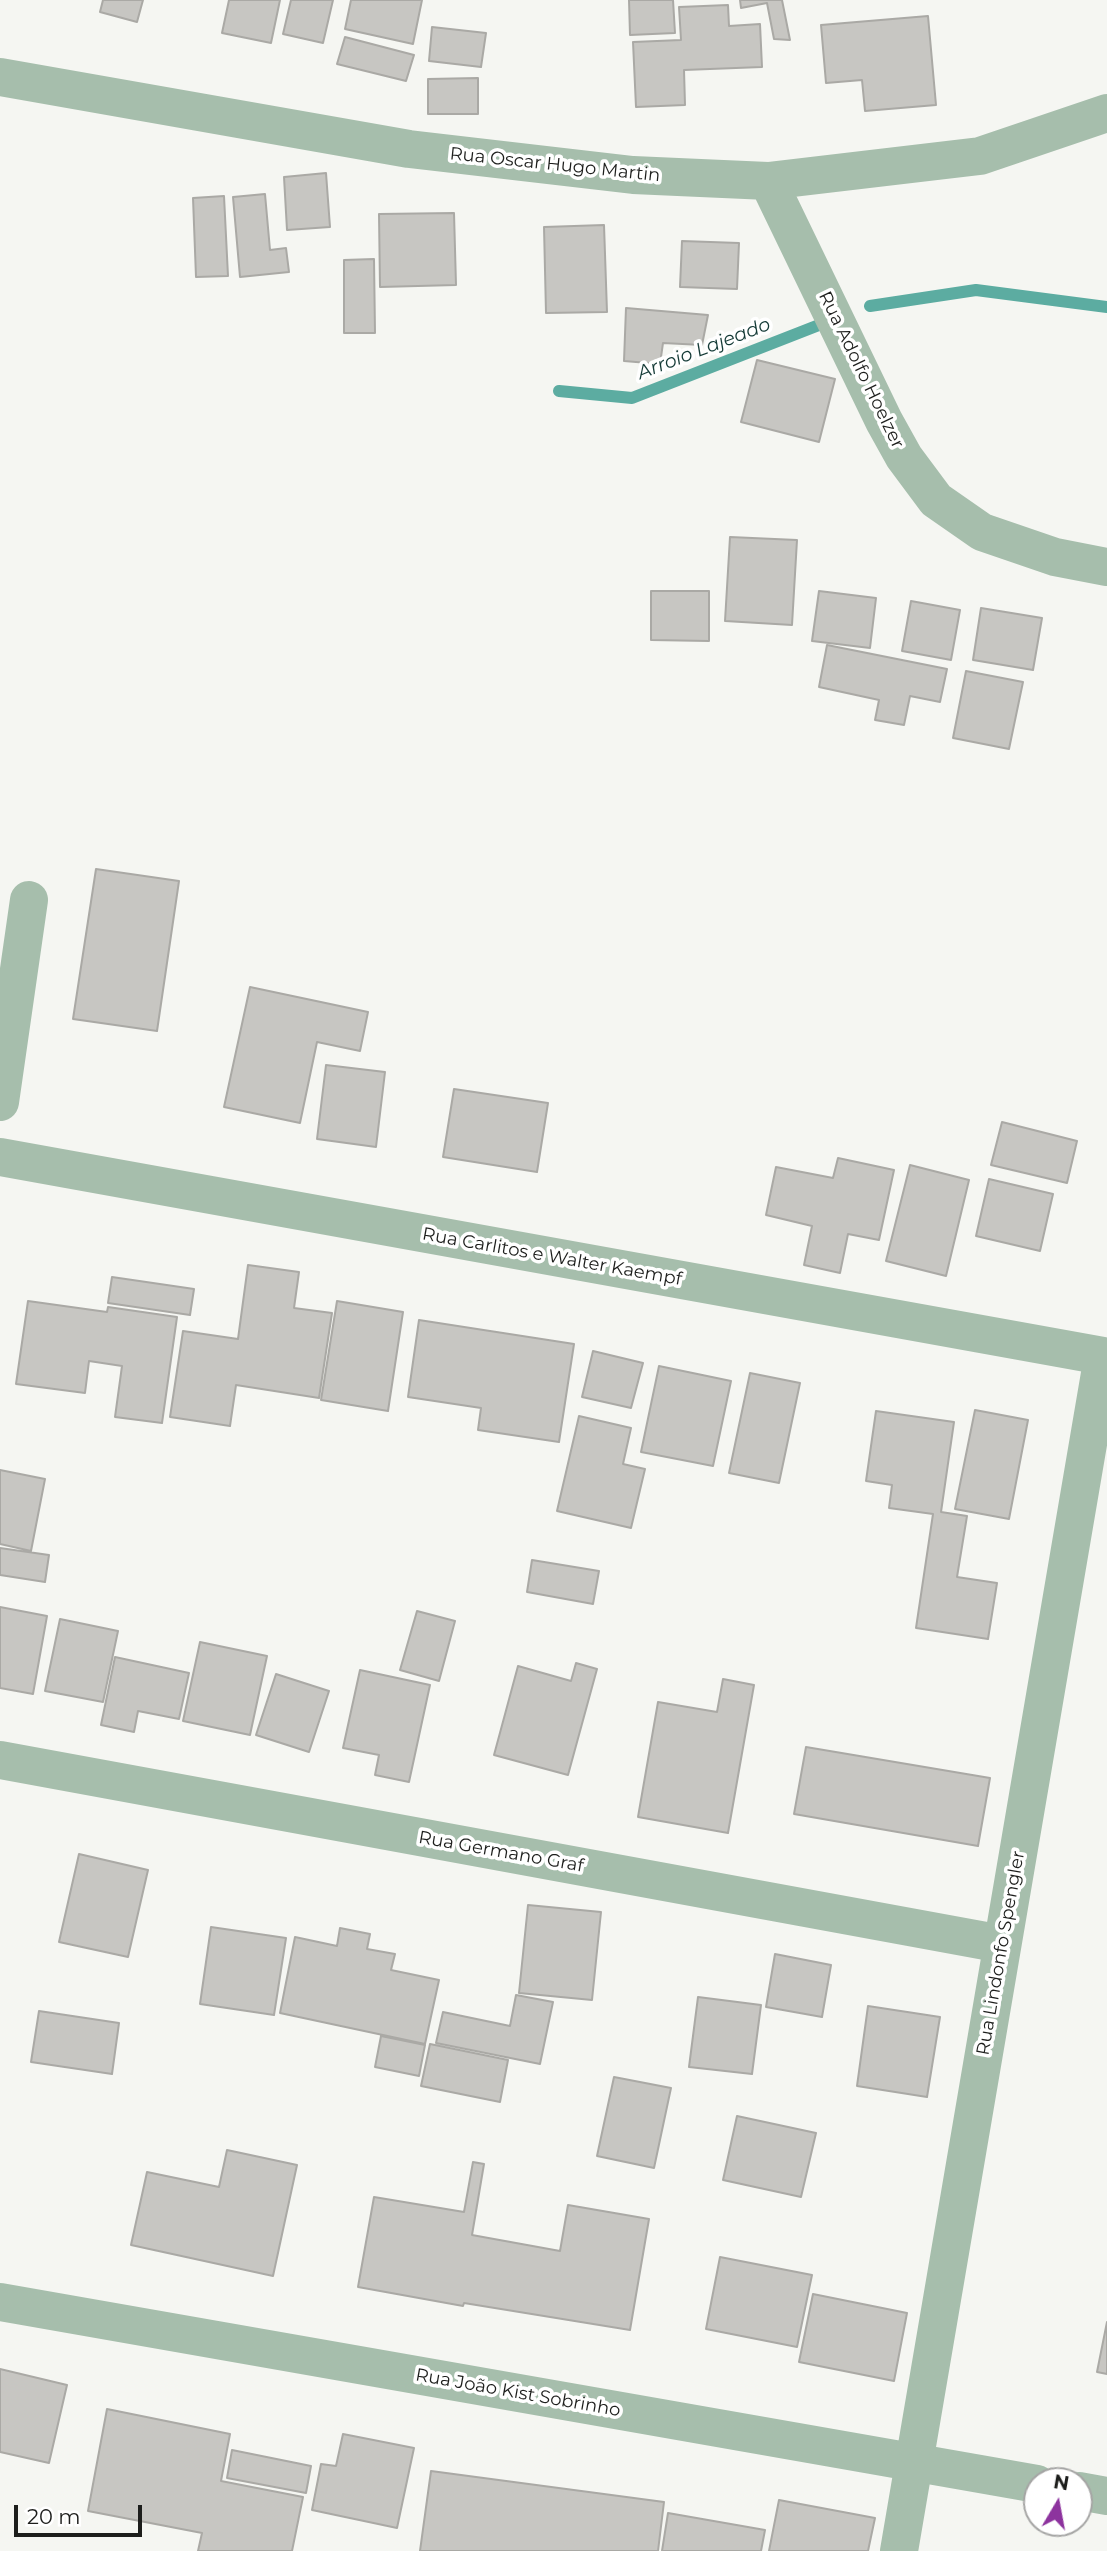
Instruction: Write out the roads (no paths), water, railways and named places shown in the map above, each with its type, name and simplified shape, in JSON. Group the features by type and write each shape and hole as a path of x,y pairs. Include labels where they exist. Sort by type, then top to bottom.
{"street":[{"name":"Rua Oscar Hugo Martin","path":"0,77 410,149 633,175 768,181 980,156 1107,113"},
{"name":"Rua Adolfo Hoelzer","path":"768,181 884,421 904,457 936,500 982,532 1055,557 1107,568"},
{"path":"0,1102 29,900"},
{"name":"Rua Carlitos e Walter Kaempf","path":"0,1157 1103,1356"},
{"name":"Rua Lindonfo Spengler","path":"899,2551 1103,1356"},
{"name":"Rua Germano Graf","path":"0,1760 1002,1944"},
{"name":"Rua João Kist Sobrinho","path":"0,2302 1023,2482"}],"waterway":[{"name":"Arroio Lajeado","path":"870,306 976,290 1107,307"},
{"name":"Arroio Lajeado","path":"559,391 632,398 819,325"}]}
